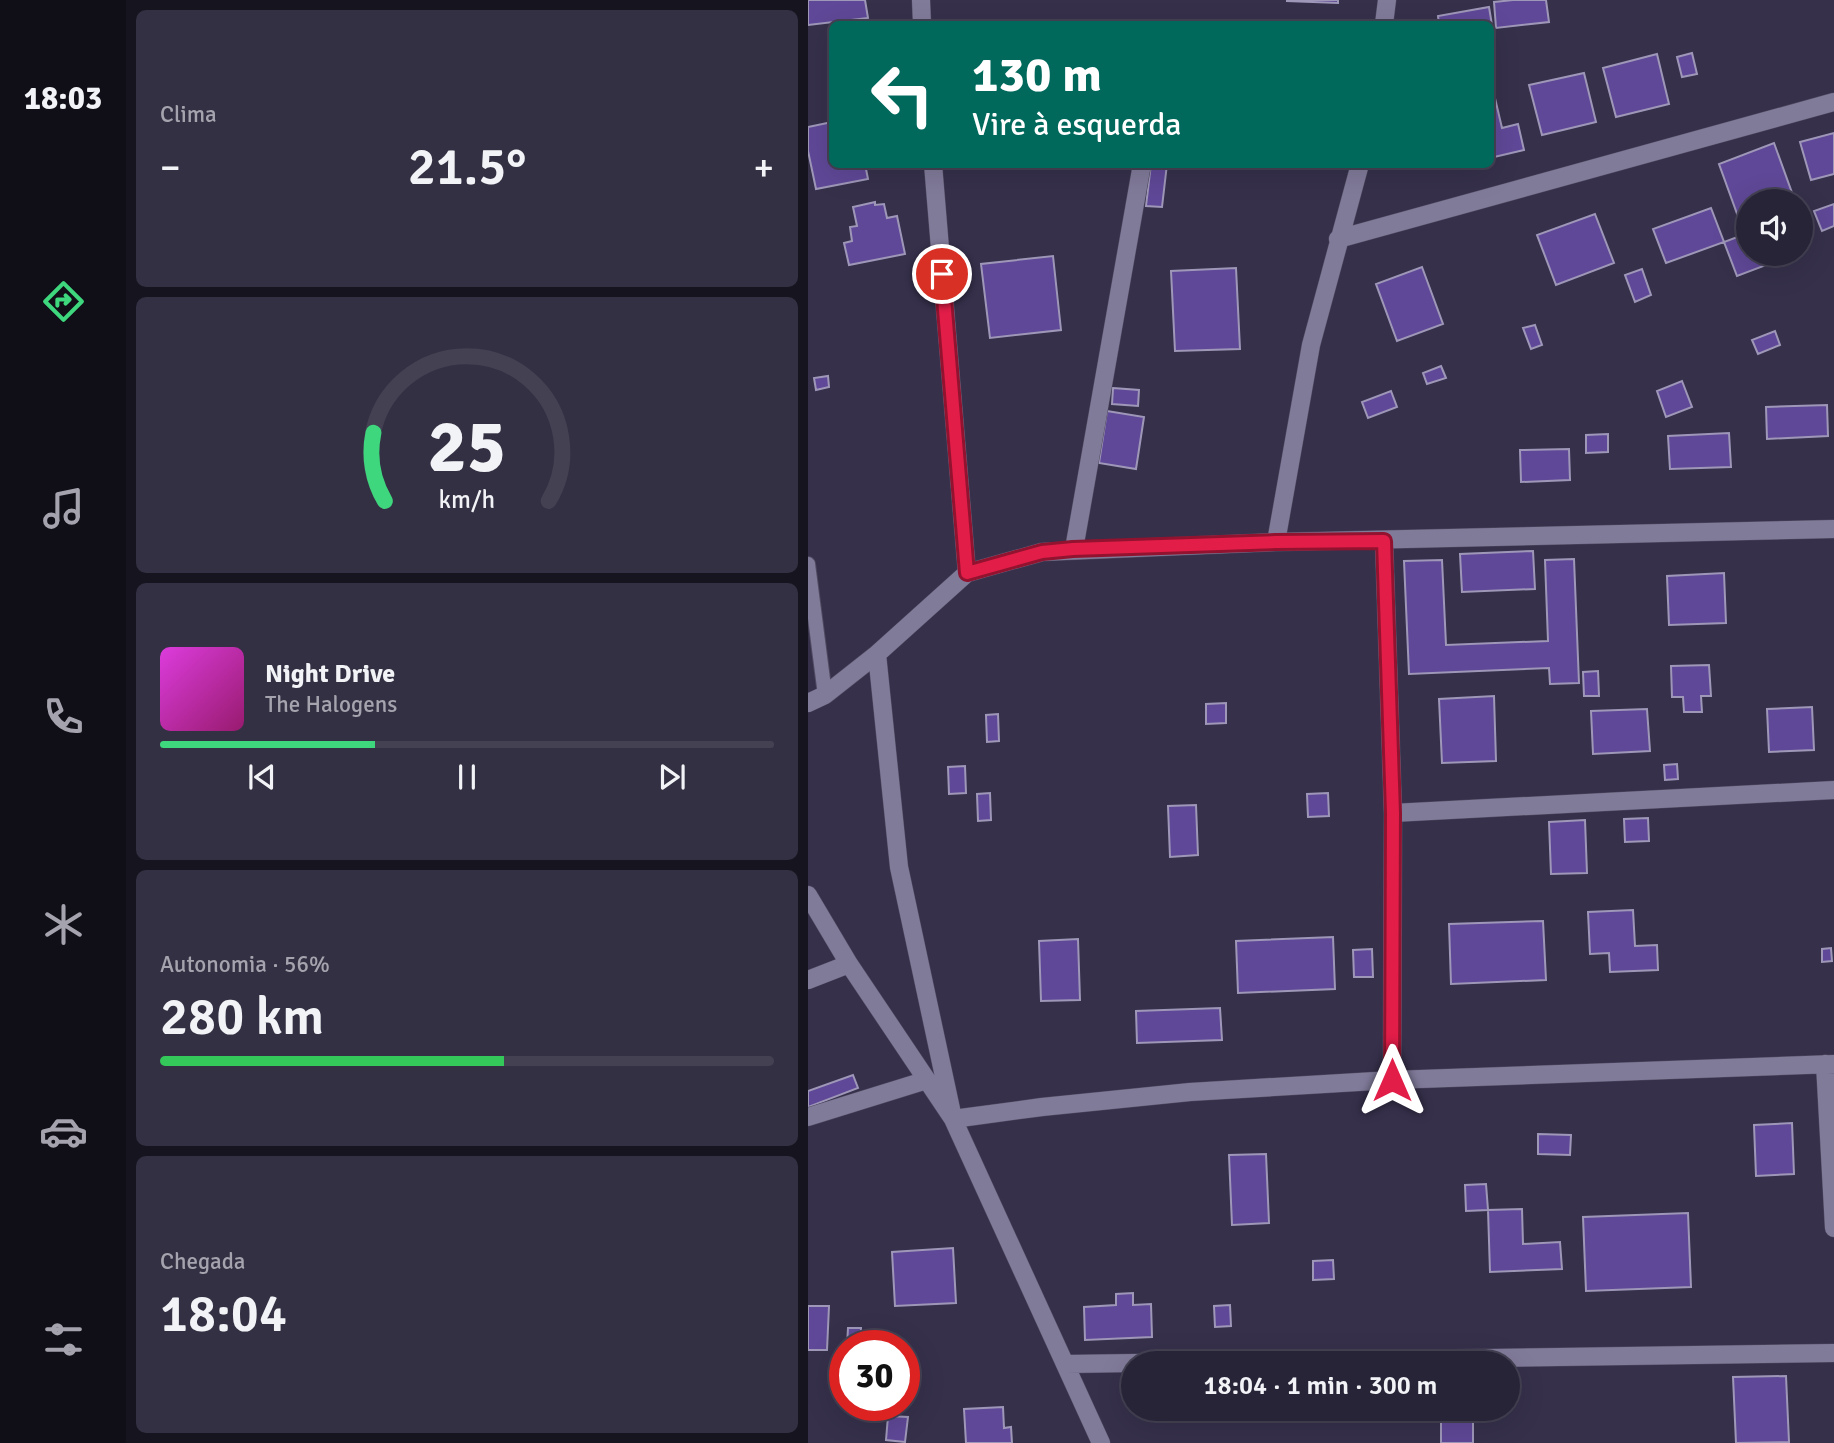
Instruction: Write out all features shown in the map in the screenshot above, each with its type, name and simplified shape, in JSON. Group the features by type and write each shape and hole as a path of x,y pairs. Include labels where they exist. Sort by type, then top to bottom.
{"street":[{"path":"921,0 922,21"},
{"path":"1384,21 1387,0"},
{"path":"1338,239 1834,102"},
{"path":"933,168 967,573"},
{"path":"1073,549 1141,168"},
{"path":"1276,542 1311,345 1359,168"},
{"path":"816,699 877,654 967,573 1042,552 1276,542 1834,529"},
{"path":"1384,541 1393,813 1392,1080"},
{"path":"877,654 899,867 953,1119"},
{"path":"1393,813 1834,790"},
{"path":"808,895 849,964 953,1119 1101,1443"},
{"path":"808,980 849,964"},
{"path":"953,1119 1190,1092 1392,1080 1829,1064 1834,1228"},
{"path":"808,1118 927,1080"},
{"path":"1066,1364 1834,1353"}],"lane":[{"path":"808,564 816,699"}],"building":[{"path":"808,0 865,0 868,18 808,25"},
{"path":"1338,0 1338,3 1287,1"},
{"path":"1546,0 1549,22 1496,28 1494,2"},
{"path":"1489,7 1491,21 1439,21 1438,16"},
{"path":"1692,53 1697,74 1682,77 1677,57"},
{"path":"1657,54 1669,104 1616,117 1603,68"},
{"path":"1584,73 1596,122 1542,135 1529,85"},
{"path":"1494,94 1502,128 1518,124 1524,150 1494,157"},
{"path":"829,123 829,168 866,168 868,179 816,189 808,151 808,127"},
{"path":"1834,133 1834,174 1811,180 1800,142"},
{"path":"1774,143 1791,189 1736,189 1736,211 1719,164"},
{"path":"1151,168 1167,168 1162,207 1146,206"},
{"path":"875,202 875,205 884,204 887,218 897,216 905,254 849,265 844,243 852,241 850,227 857,226 853,207"},
{"path":"1834,204 1834,226 1822,231 1814,211"},
{"path":"1711,208 1724,242 1666,263 1653,229"},
{"path":"1595,214 1614,263 1556,285 1537,235"},
{"path":"1736,238 1736,266 1763,266 1737,276 1724,242"},
{"path":"1053,256 1061,330 990,338 981,264"},
{"path":"1422,267 1443,324 1397,341 1376,284"},
{"path":"1236,268 1240,349 1175,351 1171,271"},
{"path":"1642,269 1651,295 1635,302 1625,275"},
{"path":"1535,325 1542,345 1531,349 1523,328"},
{"path":"1775,331 1780,345 1758,354 1752,340"},
{"path":"1441,366 1446,378 1427,384 1423,373"},
{"path":"828,376 829,387 816,390 814,378"},
{"path":"1682,381 1692,407 1666,417 1657,391"},
{"path":"1113,388 1139,390 1138,406 1112,404"},
{"path":"1391,391 1397,407 1368,418 1362,402"},
{"path":"1827,405 1828,436 1767,439 1766,407"},
{"path":"1107,411 1144,417 1136,469 1099,463"},
{"path":"1729,433 1731,467 1670,469 1668,436"},
{"path":"1608,434 1608,452 1586,453 1586,435"},
{"path":"1569,449 1570,480 1521,482 1520,450"},
{"path":"1533,551 1535,589 1462,592 1460,554"},
{"path":"1574,559 1579,683 1550,684 1549,668 1409,674 1404,561 1442,560 1446,645 1548,641 1545,560"},
{"path":"1724,573 1726,623 1669,625 1667,576"},
{"path":"1709,665 1711,696 1701,696 1702,712 1684,712 1683,697 1672,697 1671,666"},
{"path":"1598,671 1599,696 1584,696 1583,672"},
{"path":"1494,696 1496,761 1442,763 1439,699"},
{"path":"1226,703 1226,723 1206,724 1206,704"},
{"path":"1812,707 1814,750 1769,752 1767,709"},
{"path":"1647,709 1650,751 1593,754 1591,711"},
{"path":"998,714 999,741 987,742 986,715"},
{"path":"1677,764 1678,779 1665,780 1664,765"},
{"path":"965,766 966,793 949,794 948,767"},
{"path":"990,793 991,820 978,821 977,794"},
{"path":"1328,793 1329,816 1308,817 1307,794"},
{"path":"1196,805 1198,855 1170,857 1168,806"},
{"path":"1648,818 1649,841 1625,842 1624,819"},
{"path":"1585,820 1587,873 1551,874 1549,822"},
{"path":"1633,910 1635,946 1657,945 1658,970 1610,972 1609,953 1590,954 1588,912"},
{"path":"1543,921 1546,980 1451,984 1449,924"},
{"path":"1333,937 1335,989 1238,993 1236,941"},
{"path":"1078,939 1080,1000 1041,1001 1039,941"},
{"path":"1831,948 1832,961 1822,962 1822,949"},
{"path":"1372,949 1373,977 1354,977 1353,950"},
{"path":"1220,1008 1222,1040 1137,1043 1136,1011"},
{"path":"853,1075 858,1088 808,1107 808,1091"},
{"path":"1792,1123 1794,1174 1756,1176 1754,1125"},
{"path":"1538,1134 1571,1135 1570,1155 1538,1154"},
{"path":"1266,1154 1269,1223 1232,1225 1229,1155"},
{"path":"1486,1184 1488,1210 1466,1211 1465,1185"},
{"path":"1522,1209 1523,1244 1560,1242 1562,1269 1490,1272 1488,1210"},
{"path":"1688,1213 1691,1287 1586,1291 1583,1217"},
{"path":"953,1248 956,1303 895,1306 892,1252"},
{"path":"1333,1260 1334,1279 1313,1280 1313,1261"},
{"path":"1133,1293 1133,1305 1151,1304 1152,1337 1085,1340 1084,1307 1116,1305 1116,1294"},
{"path":"1230,1305 1231,1326 1215,1327 1214,1306"},
{"path":"808,1306 829,1306 827,1350 808,1350"},
{"path":"1786,1376 1789,1442 1736,1443 1733,1377"},
{"path":"1003,1407 1004,1428 1011,1427 1012,1443 966,1443 964,1409"},
{"path":"888,1421 908,1421 905,1442 886,1440"},
{"path":"1441,1421 1473,1421 1473,1443 1441,1443"}],"route":[{"path":"942,274 967,573 1042,552 1073,549 1384,541 1393,813 1392,1080"}]}
